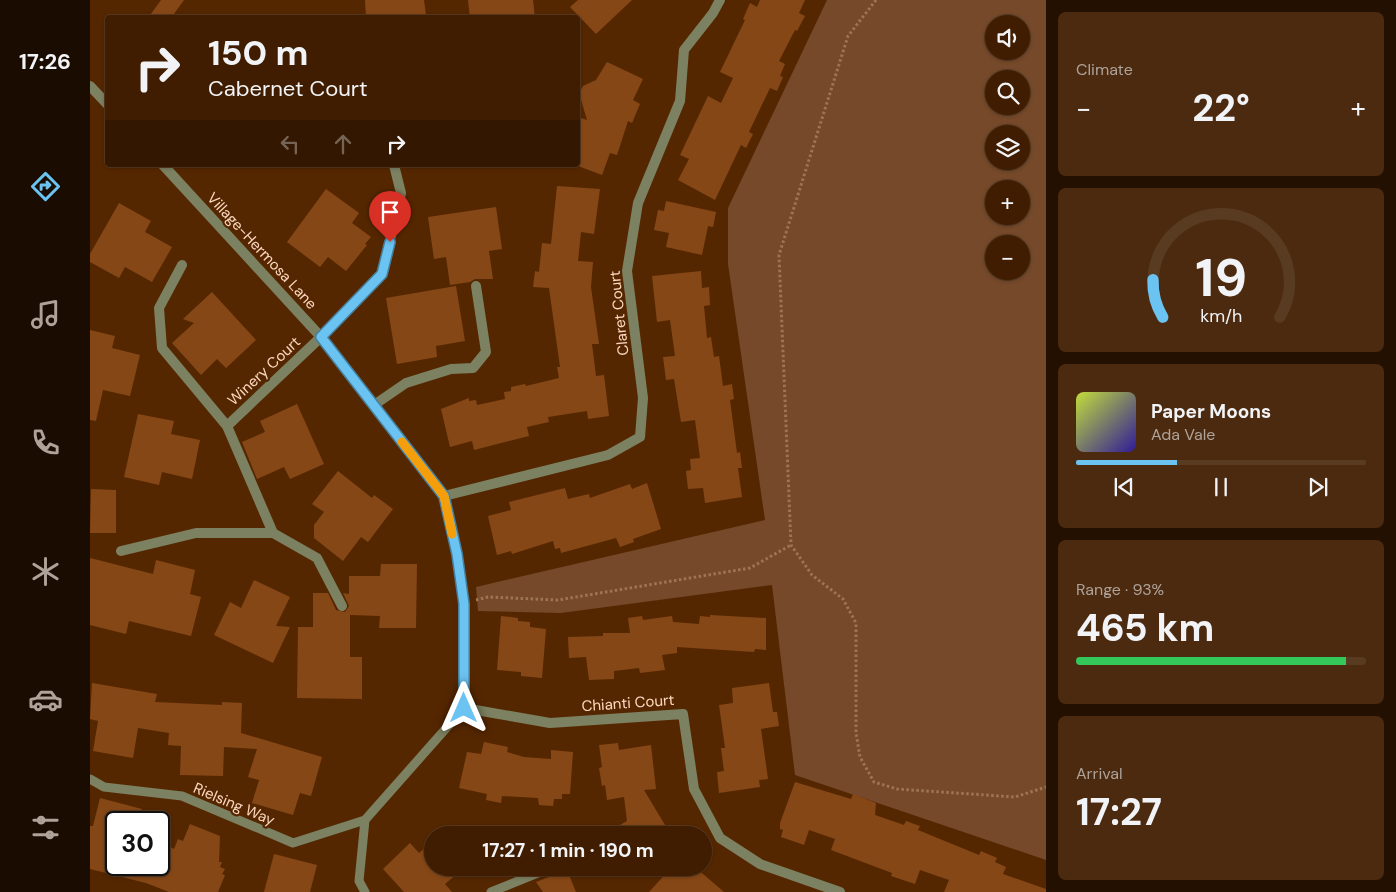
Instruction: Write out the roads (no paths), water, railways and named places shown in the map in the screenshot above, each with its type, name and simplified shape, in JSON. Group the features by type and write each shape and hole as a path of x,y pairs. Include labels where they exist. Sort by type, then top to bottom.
{"street":[{"name":"Claret Court","path":"444,496 608,455 640,437 643,398 627,271 638,203 680,101 684,50 714,13 720,0"},
{"path":"90,86 105,101"},
{"name":"Village-Hermosa Lane","path":"165,167 321,337 444,496 457,554 464,604 464,708"},
{"name":"Winery Court","path":"227,426 321,337 382,274 401,193 394,167"},
{"name":"Winery Court","path":"182,264 158,308 162,348 227,426 273,533"},
{"path":"374,405 406,384 451,369 473,368 486,352 476,286"},
{"path":"121,551 196,533 273,533 316,558 342,606"},
{"name":"Chianti Court","path":"464,708 550,723 683,714 694,789 720,838 760,864 840,892"}],"lane":[{"path":"365,892 359,881 365,820 464,708"},
{"name":"Rielsing Way","path":"90,779 104,787 182,796 293,843 365,820"},
{"path":"491,892 530,876"}]}
